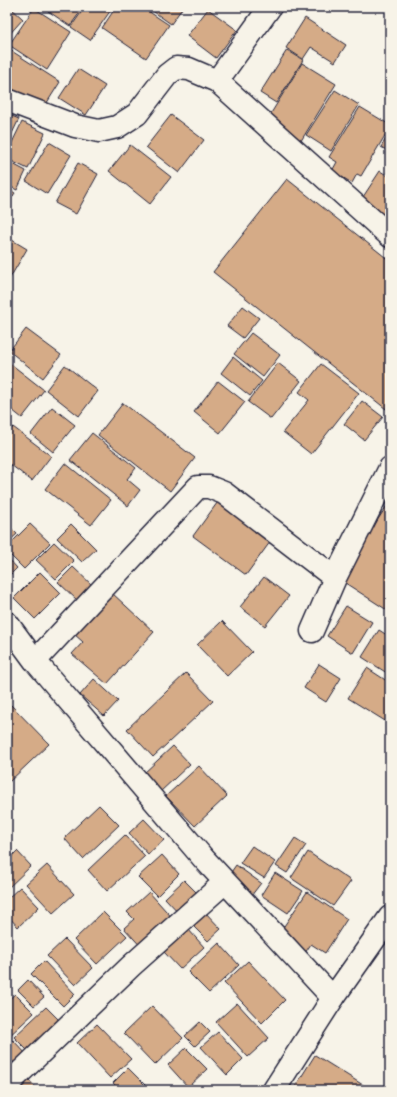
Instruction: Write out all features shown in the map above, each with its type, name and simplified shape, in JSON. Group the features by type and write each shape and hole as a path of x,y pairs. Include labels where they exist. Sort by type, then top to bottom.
{"street":[{"path":"217,81 270,7"},
{"path":"7,100 76,126 99,131 117,127 137,114 167,75 176,68 189,69 217,81 390,236"},
{"path":"312,631 335,578 390,468"},
{"path":"35,661 198,487 209,487 224,493 335,578"},
{"path":"7,623 35,661 225,882 333,998"},
{"path":"7,1085 131,966 225,882"},
{"path":"274,1090 333,998 390,917"}],"building":[{"path":"7,7 10,7 23,19 7,37"},
{"path":"42,7 81,7 83,8 70,26"},
{"path":"85,7 113,7 90,40 71,27"},
{"path":"116,7 142,7 169,25 146,58 102,28"},
{"path":"147,7 183,7 171,24"},
{"path":"34,8 71,32 47,70 9,45"},
{"path":"208,9 237,30 216,58 187,36"},
{"path":"305,18 346,45 335,62 311,47 303,59 286,48"},
{"path":"7,48 60,82 43,109 7,87"},
{"path":"287,50 303,60 276,103 260,93"},
{"path":"302,63 336,84 299,144 265,123"},
{"path":"78,69 105,86 86,115 59,98"},
{"path":"335,90 359,105 331,151 306,135"},
{"path":"360,107 390,125 390,127 361,176 357,174 352,183 332,171 337,162 329,157"},
{"path":"7,114 19,119 7,144"},
{"path":"171,115 204,140 179,173 146,147"},
{"path":"22,122 45,133 28,169 7,159 7,153"},
{"path":"390,132 390,152 381,147"},
{"path":"49,142 71,155 47,194 26,181"},
{"path":"130,145 171,177 150,204 109,171"},
{"path":"7,161 26,171 17,190 7,185"},
{"path":"78,163 98,174 76,214 55,203"},
{"path":"380,171 390,177 390,209 383,220 359,203"},
{"path":"287,179 390,261 390,404 386,409 213,272"},
{"path":"7,188 15,193 8,203 7,203"},
{"path":"7,237 27,249 7,283"},
{"path":"243,306 259,318 243,338 227,326"},
{"path":"26,329 61,355 43,378 9,351"},
{"path":"251,333 280,355 263,377 234,354"},
{"path":"233,357 262,381 250,396 221,373"},
{"path":"7,361 44,390 22,418 7,406"},
{"path":"278,363 301,381 271,419 248,402"},
{"path":"321,364 359,393 311,454 283,432 309,400 299,392"},
{"path":"65,365 98,391 79,416 46,390"},
{"path":"218,381 245,402 220,433 194,412"},
{"path":"362,401 383,417 364,440 344,424"},
{"path":"123,403 195,458 170,491 98,435"},
{"path":"52,407 75,425 53,452 31,434"},
{"path":"13,427 51,456 32,481 7,462 7,434"},
{"path":"92,433 136,468 127,479 140,490 128,506 70,460"},
{"path":"65,463 111,500 91,525 45,489"},
{"path":"220,499 273,538 246,575 193,536"},
{"path":"390,501 390,612 339,579"},
{"path":"7,524 17,534 7,543"},
{"path":"30,524 50,543 24,569 7,552 7,547"},
{"path":"71,524 96,549 82,562 57,538"},
{"path":"54,542 74,561 56,579 36,560"},
{"path":"7,557 17,568 7,578"},
{"path":"73,567 93,586 78,601 58,582"},
{"path":"40,572 61,593 35,619 14,598"},
{"path":"264,577 289,596 265,626 240,607"},
{"path":"112,593 154,632 107,684 72,654 83,642 74,634"},
{"path":"346,606 372,622 353,653 327,636"},
{"path":"222,621 252,652 227,676 197,645"},
{"path":"379,630 390,637 390,675 362,657"},
{"path":"319,664 341,678 326,702 304,688"},
{"path":"367,668 390,683 390,724 348,698"},
{"path":"186,673 213,701 153,757 127,729"},
{"path":"94,679 118,701 104,716 80,695"},
{"path":"11,705 49,744 9,782 7,780 7,709"},
{"path":"173,746 190,764 160,792 143,774"},
{"path":"199,766 227,796 195,826 166,796"},
{"path":"99,805 119,825 83,859 64,838"},
{"path":"144,819 164,840 148,854 129,833"},
{"path":"125,835 145,856 107,891 88,870"},
{"path":"295,838 306,845 287,873 276,866"},
{"path":"252,846 275,862 264,878 240,863"},
{"path":"17,851 31,866 7,889 7,861"},
{"path":"308,852 351,881 333,906 291,878"},
{"path":"162,855 179,874 157,896 138,877"},
{"path":"47,865 74,894 53,913 26,884"},
{"path":"236,865 261,883 251,896 227,878"},
{"path":"275,873 303,891 288,913 261,895"},
{"path":"184,880 200,896 181,915 165,898"},
{"path":"20,887 39,907 18,927 7,915 7,899"},
{"path":"149,892 175,921 144,950 124,928 134,919 127,912"},
{"path":"307,892 347,919 325,953 311,944 305,953 278,935"},
{"path":"204,911 221,929 208,941 191,924"},
{"path":"103,912 127,936 97,964 74,940"},
{"path":"188,929 204,947 180,969 164,952"},
{"path":"65,939 93,968 75,985 47,956"},
{"path":"219,943 239,965 209,993 188,972"},
{"path":"44,961 75,994 63,1006 31,974"},
{"path":"248,961 285,1000 262,1023 224,983"},
{"path":"28,980 44,997 34,1006 18,990"},
{"path":"15,994 34,1013 7,1038 7,1001"},
{"path":"237,1003 269,1038 248,1057 216,1022"},
{"path":"152,1006 183,1038 155,1065 124,1033"},
{"path":"46,1007 63,1024 31,1054 14,1037"},
{"path":"200,1022 210,1032 195,1046 185,1036"},
{"path":"97,1024 131,1059 110,1078 77,1043"},
{"path":"218,1032 243,1059 227,1075 201,1047"},
{"path":"13,1040 28,1056 17,1066 7,1056 7,1046"},
{"path":"186,1048 207,1069 188,1087 168,1065"},
{"path":"315,1055 371,1090 293,1090"},
{"path":"128,1068 150,1090 120,1090 113,1083"},
{"path":"26,1077 38,1090 12,1090"}]}
